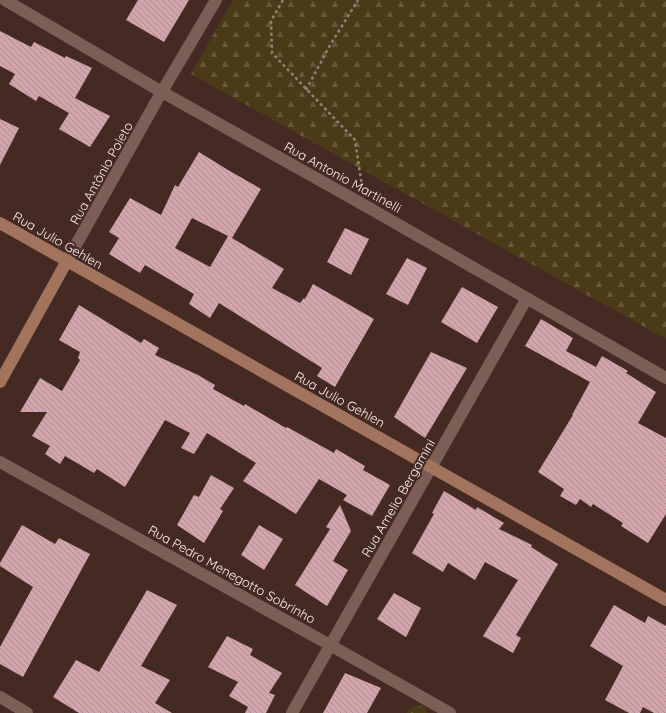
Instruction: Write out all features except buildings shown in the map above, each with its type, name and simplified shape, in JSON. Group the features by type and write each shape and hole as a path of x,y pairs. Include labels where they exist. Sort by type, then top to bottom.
{"street":[{"name":"Rua Antonio Martinelli","path":"5,0 162,92 364,204 666,378"},
{"name":"Rua Antônio Poleto","path":"0,382 162,92 216,0"},
{"name":"Rua Julio Gehlen","path":"0,223 666,600"},
{"name":"Rua Amelio Bergamini","path":"292,713 527,298"},
{"name":"Rua Pedro Menegotto Sobrinho","path":"0,462 330,644 450,713"},
{"path":"0,698 27,713"}],"path":[{"path":"283,0 271,21 272,53 355,140 364,204"},
{"path":"306,90 329,47 358,0"}],"green space":[{"path":"233,0 666,0 666,339 191,74"},
{"path":"418,705 426,708 427,713 407,713 409,708"}]}
